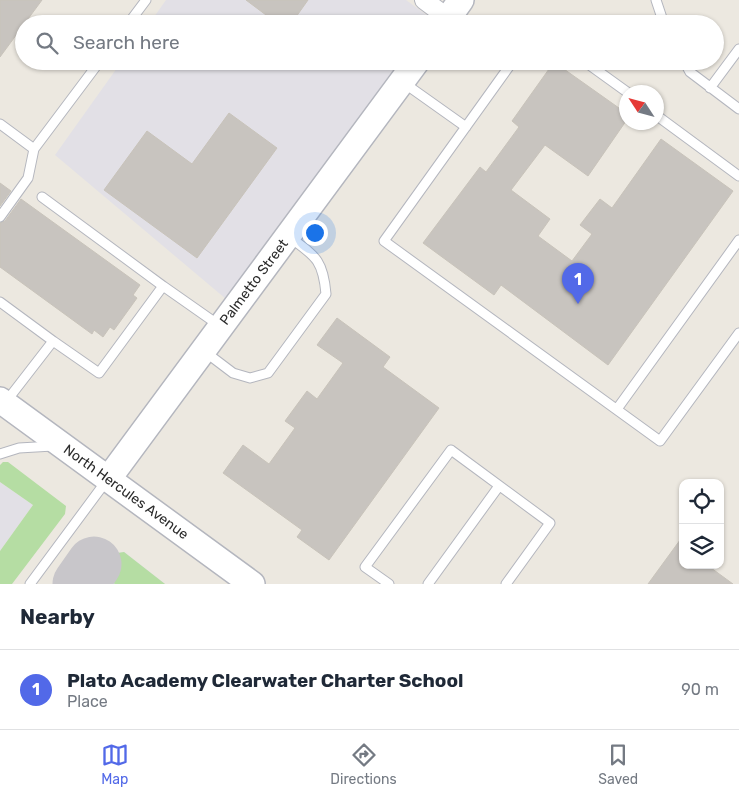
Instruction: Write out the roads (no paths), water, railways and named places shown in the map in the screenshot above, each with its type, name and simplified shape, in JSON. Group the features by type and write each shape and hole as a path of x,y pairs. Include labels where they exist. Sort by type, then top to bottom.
{"street":[{"path":"424,0 451,14"},
{"name":"Palmetto Street","path":"109,478 410,70"},
{"name":"North Hercules Avenue","path":"3,402 252,584"}],"lane":[{"path":"135,15 146,0"},
{"path":"656,0 661,15"},
{"path":"724,69 739,49"},
{"path":"0,217 28,178 34,149 93,70"},
{"path":"507,70 384,241 660,441 739,333"},
{"path":"596,70 619,87"},
{"path":"689,70 739,109"},
{"path":"710,88 723,70"},
{"path":"402,81 466,127"},
{"path":"664,121 739,176"},
{"path":"0,124 34,149"},
{"path":"42,197 221,327"},
{"path":"203,351 233,373 250,378 268,373 326,294 324,275 316,258 288,236"},
{"path":"616,409 739,240"},
{"path":"0,302 99,373 163,286"},
{"path":"3,402 53,341"},
{"path":"0,454 19,448 65,447"},
{"path":"389,584 365,567 451,450 550,523 506,584"},
{"path":"30,584 109,478"},
{"path":"428,584 500,486"}],"place":[{"name":"Plato Academy Clearwater Charter School","path":"578,304"}]}
